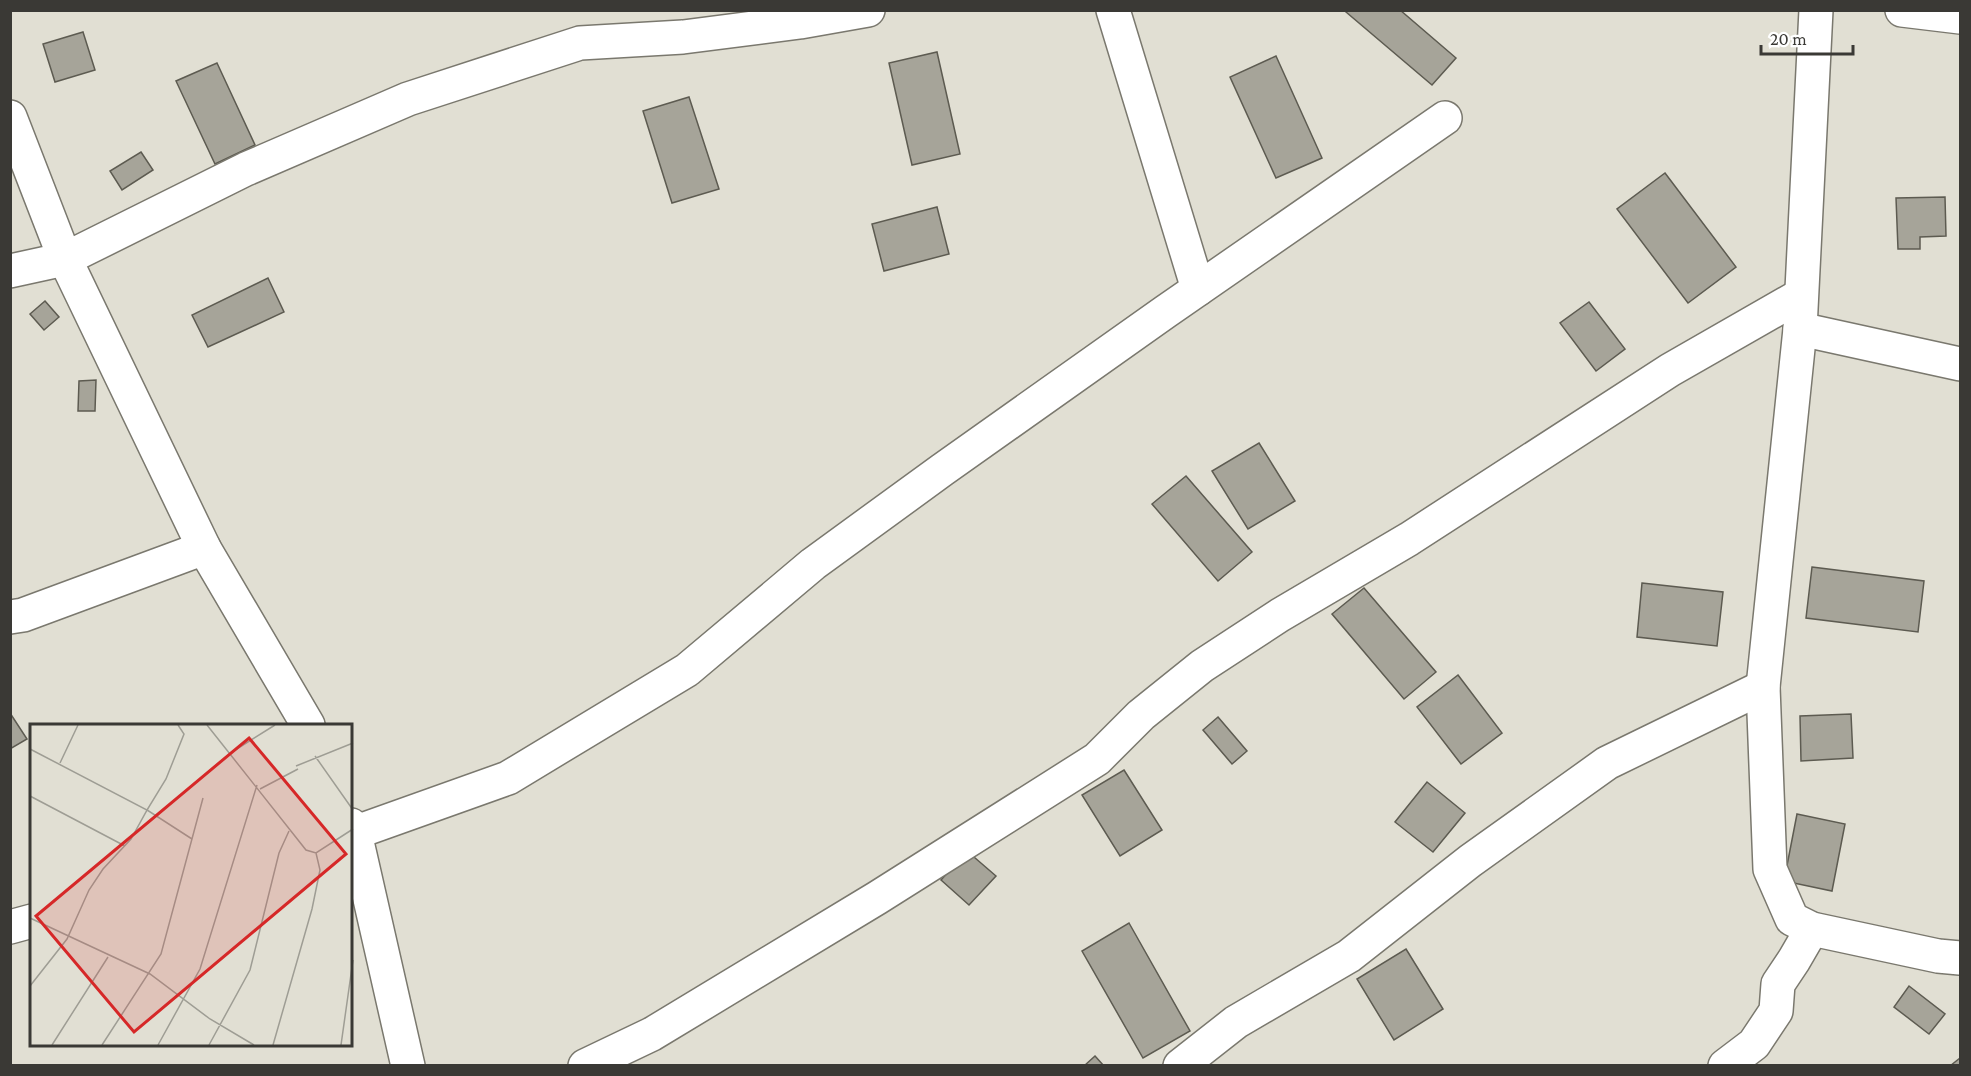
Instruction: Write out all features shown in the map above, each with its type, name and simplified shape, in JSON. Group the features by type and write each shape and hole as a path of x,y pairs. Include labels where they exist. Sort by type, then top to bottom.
{"street":[{"path":"10,271 65,259 246,169 397,104 580,43 683,37 798,16 868,10"},
{"path":"1113,10 1198,289"},
{"path":"1816,10 1800,329 1763,687 1770,868 1792,919 1812,928 1938,956 1960,958"},
{"path":"1902,10 1960,17"},
{"path":"10,117 65,259 204,548 307,724"},
{"path":"408,1065 352,830 508,778 687,670 813,564 942,470 1445,118"},
{"path":"585,1065 652,1034 877,898 1097,759 1141,715 1202,666 1280,615 1409,539 1670,370 1801,295"},
{"path":"1800,329 1960,364"},
{"path":"10,617 23,615 204,548"},
{"path":"1180,1065 1236,1022 1349,956 1470,861 1607,763 1763,687"},
{"path":"10,927 30,922"},
{"path":"1725,1065 1754,1044 1776,1011 1778,984 1812,928"}],"building":[{"path":"1348,10 1400,10 1456,58 1432,85 1346,12"},
{"path":"83,32 95,70 55,82 43,44"},
{"path":"937,52 960,154 912,165 889,63"},
{"path":"1276,56 1322,158 1276,178 1230,77"},
{"path":"217,63 255,145 215,164 176,81"},
{"path":"689,97 719,189 672,203 643,111"},
{"path":"141,152 153,170 122,190 110,171"},
{"path":"1665,173 1736,267 1688,303 1617,209"},
{"path":"1945,197 1946,236 1920,237 1920,249 1898,249 1896,198"},
{"path":"937,207 949,254 884,271 872,224"},
{"path":"268,278 284,312 208,347 192,315"},
{"path":"45,301 59,317 44,330 30,314"},
{"path":"1589,302 1625,349 1596,371 1560,323"},
{"path":"96,380 95,411 78,411 79,381"},
{"path":"1259,443 1295,501 1248,529 1212,471"},
{"path":"1186,476 1252,552 1218,581 1152,504"},
{"path":"1812,567 1924,581 1918,632 1806,618"},
{"path":"1642,583 1723,592 1717,646 1637,637"},
{"path":"1364,588 1436,672 1404,699 1332,614"},
{"path":"1458,675 1502,733 1461,764 1417,707"},
{"path":"10,713 27,739 10,749"},
{"path":"1851,714 1853,758 1801,761 1800,716"},
{"path":"1218,717 1247,751 1232,764 1203,730"},
{"path":"1124,770 1162,830 1120,856 1082,795"},
{"path":"1427,782 1465,813 1433,852 1395,822"},
{"path":"1797,814 1845,824 1832,891 1784,881"},
{"path":"967,851 996,876 969,905 941,880"},
{"path":"1129,923 1190,1031 1143,1058 1082,951"},
{"path":"1406,949 1443,1009 1394,1040 1357,979"},
{"path":"1909,986 1945,1014 1929,1034 1894,1007"},
{"path":"1095,1056 1104,1066 1084,1066"},
{"path":"1960,1058 1960,1066 1950,1066"}]}
